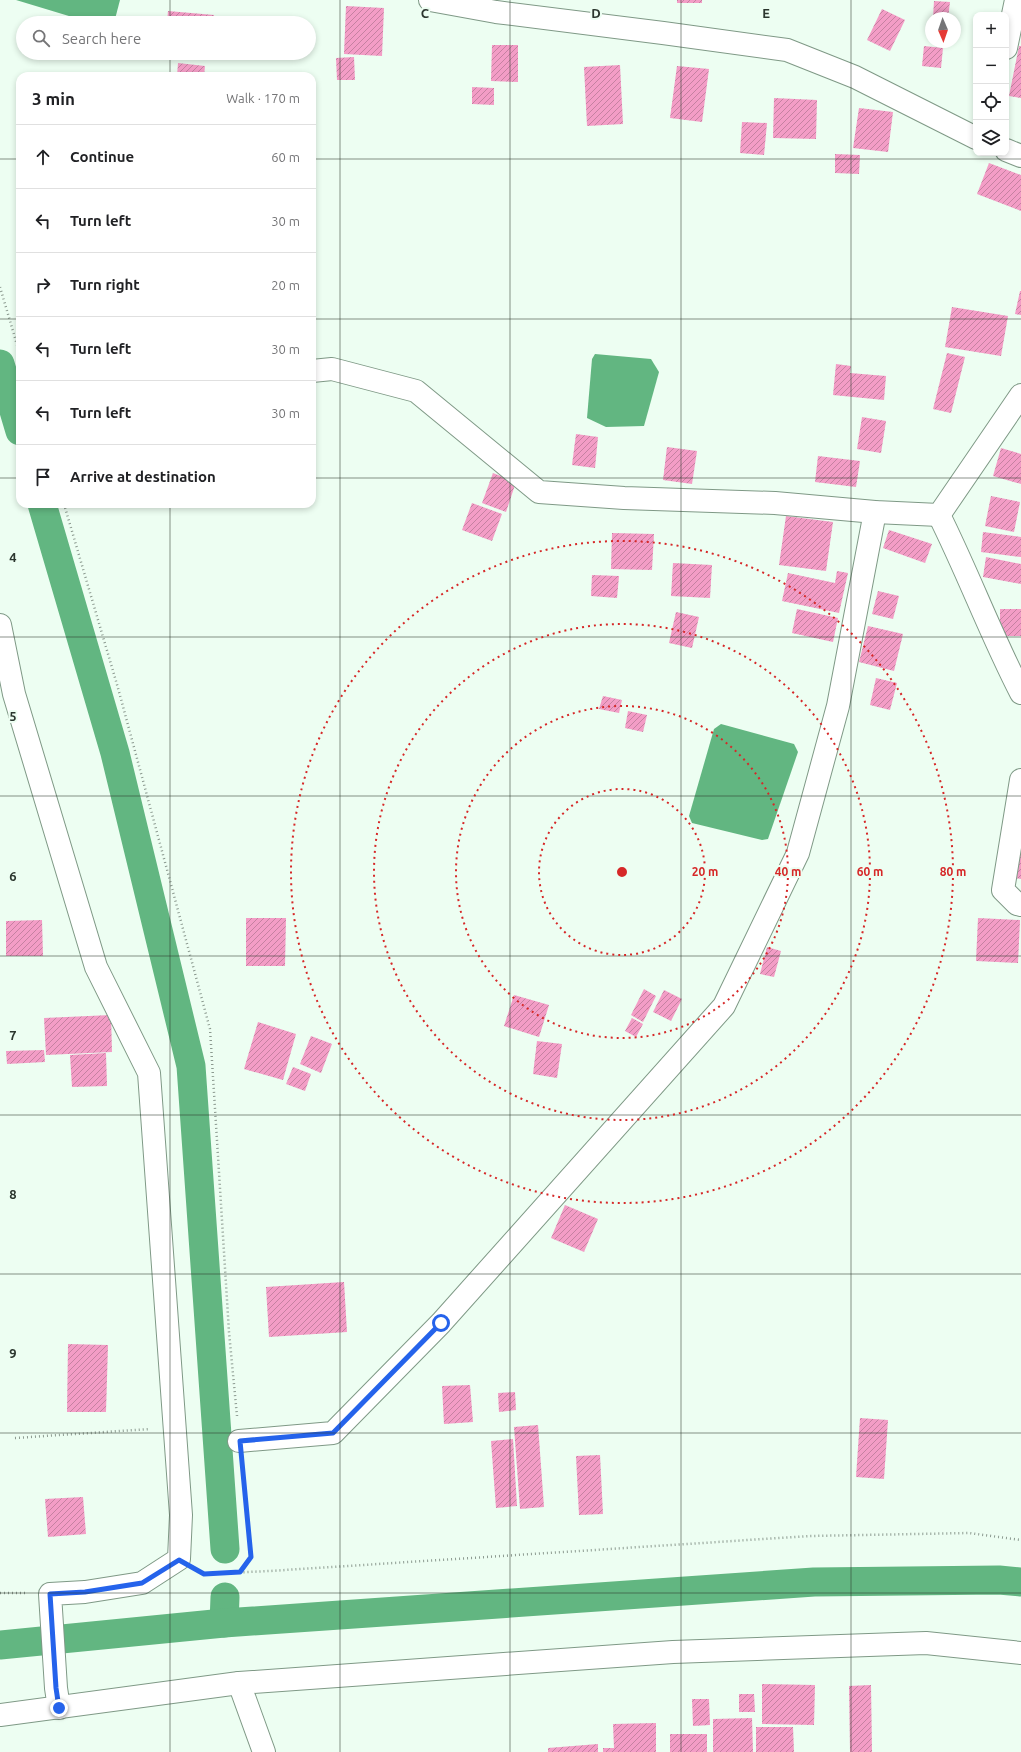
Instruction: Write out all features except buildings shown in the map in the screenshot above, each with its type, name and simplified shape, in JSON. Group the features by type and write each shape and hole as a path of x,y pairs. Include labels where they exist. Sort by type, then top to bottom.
{"street":[{"path":"430,0 496,12 788,50 855,77 973,136"},
{"path":"1009,34 1016,0"},
{"path":"1009,151 1021,156"},
{"path":"316,371 332,369 416,391 539,492 624,498 775,503 875,512 939,514"},
{"path":"939,514 1021,395"},
{"path":"240,1441 333,1433 441,1323 724,1006 798,853 838,706 875,512"},
{"path":"939,514 960,558 999,652 1021,693"},
{"path":"0,625 14,694 96,967 149,1073 181,1515 179,1560 142,1583 85,1592 50,1594 57,1698"},
{"path":"1021,780 1003,890 1021,905"},
{"path":"0,1715 57,1698 240,1683 673,1652 926,1643 1021,1653"},
{"path":"240,1683 264,1752"}],"path":[{"path":"0,287 16,341"},
{"path":"65,508 118,688 210,1029 229,1332 251,1557 240,1572"},
{"path":"15,1438 174,1427"},
{"path":"179,1560 204,1574 810,1536 969,1533 1021,1540"}],"shaded area":[{"path":"16,0 120,0 116,16 69,16"},
{"path":"595,354 651,359 659,372 644,426 606,427 587,418 592,359"},
{"path":"721,724 794,744 798,752 768,839 762,840 692,823 689,816 714,729"}],"waterway":[{"path":"0,364 16,418"},
{"path":"43,508 115,753 191,1066 225,1549"},
{"path":"0,1645 224,1623 814,1582 999,1580 1021,1582"},
{"path":"224,1623 225,1597"}],"route":[{"path":"59,1708 56,1688 50,1594 85,1592 142,1583 179,1560 204,1574 240,1572 251,1557 240,1441 333,1433 441,1323"}]}
